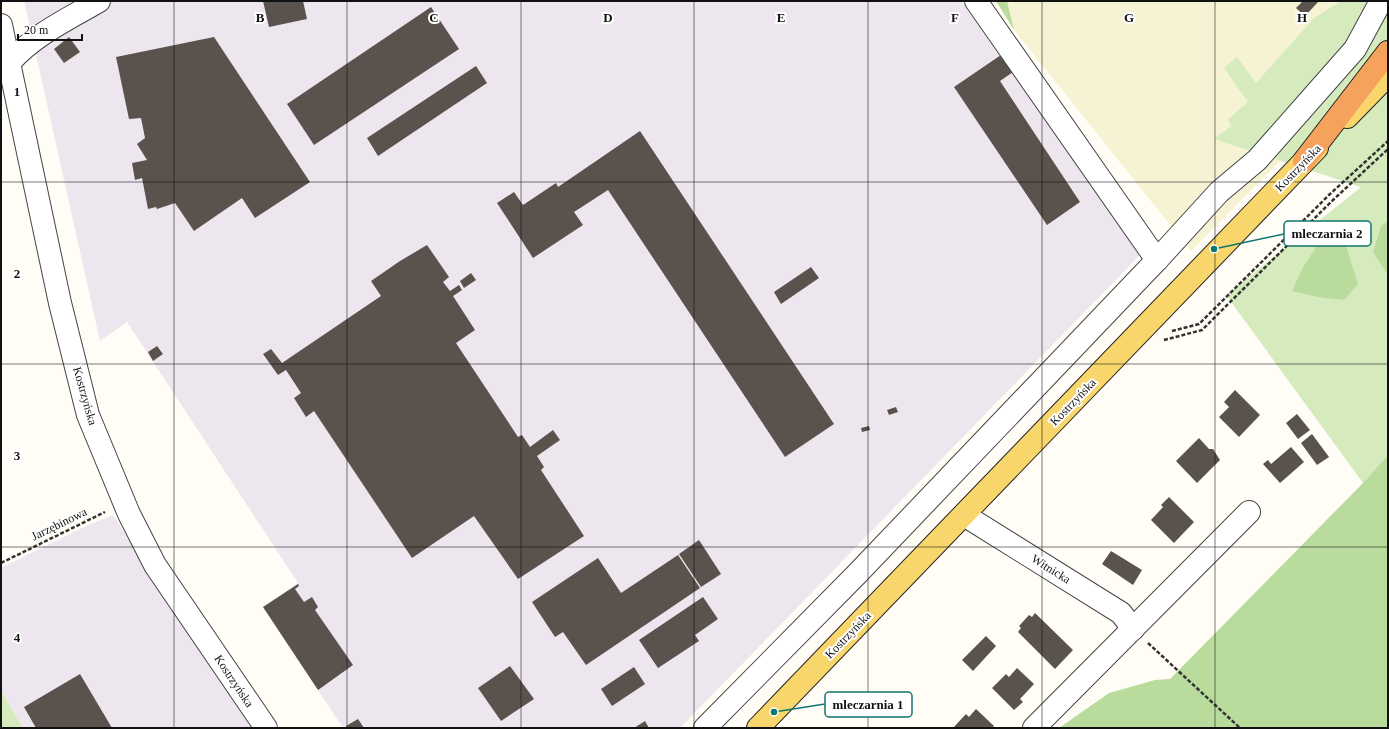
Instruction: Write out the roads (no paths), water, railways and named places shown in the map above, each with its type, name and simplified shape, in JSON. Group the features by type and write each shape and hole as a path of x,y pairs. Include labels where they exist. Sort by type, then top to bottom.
{"highway":[{"path":"1304,161 1388,52"}],"main road":[{"name":"Kostrzyńska","path":"758,728 1388,75"}],"street":[{"path":"10,62 21,50 33,41 99,1"},
{"path":"976,1 1157,260"},
{"path":"705,728 857,574 1157,260 1219,192 1257,160 1355,49 1381,1"},
{"name":"Kostrzyńska","path":"1,25 60,303 86,408 126,504 155,565 266,728"},
{"path":"1034,728 1249,512"},
{"name":"Witnicka","path":"964,515 1121,613 1133,629"}],"place":[{"name":"mleczarnia 2","path":"1214,249"},
{"name":"mleczarnia 1","path":"774,712"}]}
